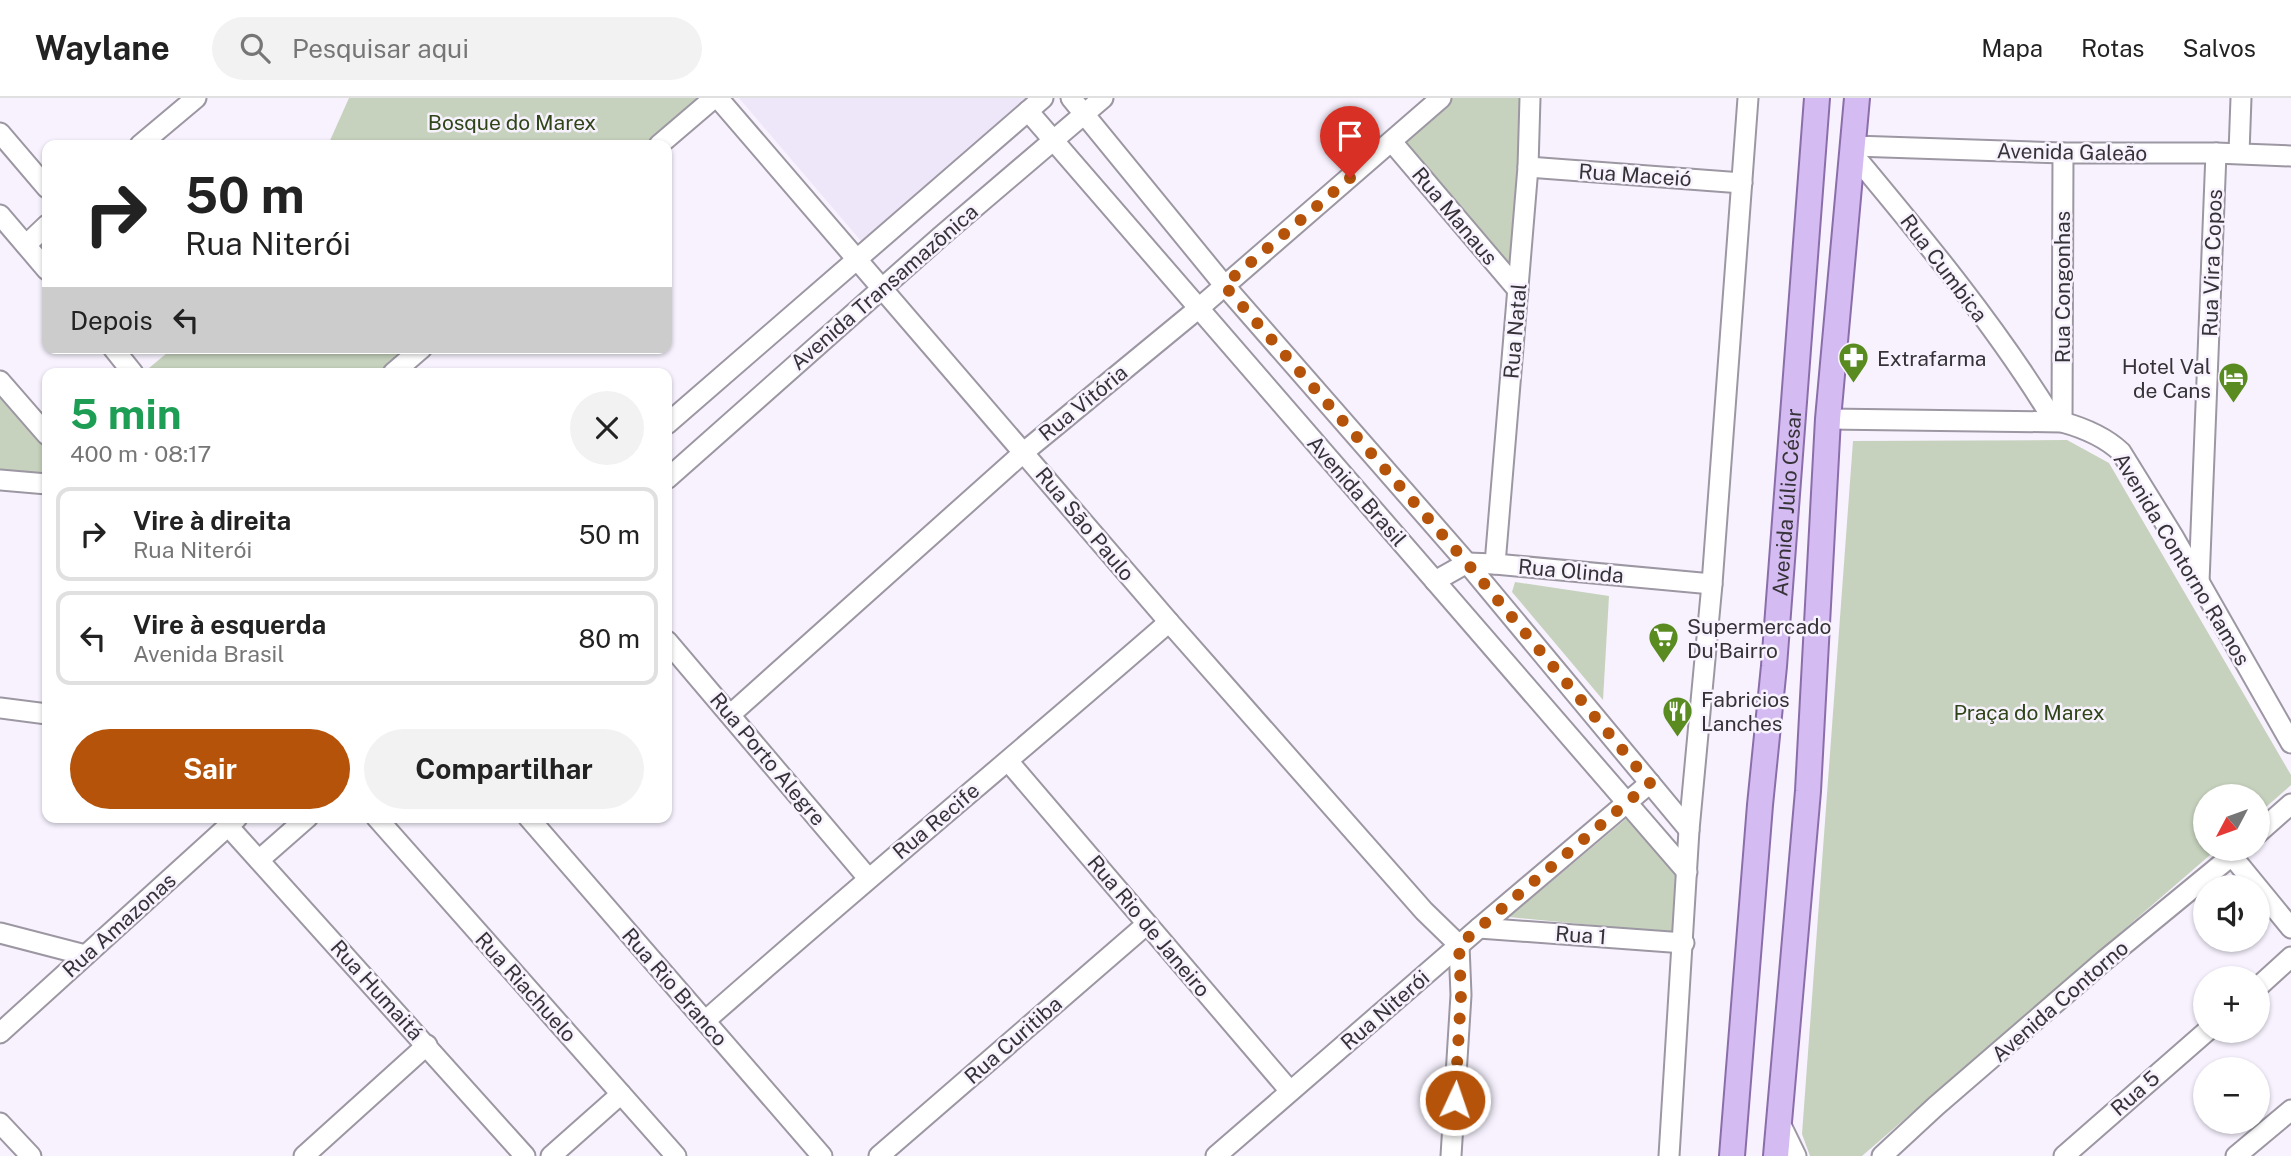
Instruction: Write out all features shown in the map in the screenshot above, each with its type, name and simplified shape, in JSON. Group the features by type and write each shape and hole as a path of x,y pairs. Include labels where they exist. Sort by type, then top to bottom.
{"main road":[{"name":"Avenida Júlio César","path":"1732,1156 1759,819 1770,721 1817,98"},
{"name":"Avenida Júlio César","path":"1776,1156 1808,792 1828,419 1857,98"}],"street":[{"path":"146,140 196,98"},
{"path":"665,140 716,98"},
{"name":"Rua São Paulo","path":"716,98 1169,622 1424,911 1459,945"},
{"name":"Avenida Brasil","path":"1071,98 1224,285 1467,563 1689,830"},
{"name":"Avenida Transamazônica","path":"672,476 881,289 1103,98"},
{"name":"Rua Vitória","path":"731,714 1024,452 1199,308 1441,98"},
{"name":"Rua Natal","path":"1496,564 1528,167 1531,98"},
{"path":"1669,1156 1689,830 1712,584 1748,98"},
{"path":"2239,153 2241,98"},
{"name":"Avenida Transamazônica","path":"672,420 1036,104"},
{"name":"Avenida Brasil","path":"1036,104 1054,141 1687,872"},
{"path":"0,133 42,182"},
{"name":"Rua Manaus","path":"1392,142 1518,290"},
{"name":"Avenida Galeão","path":"1854,150 2239,153 2291,156"},
{"name":"Rua Cumbica","path":"1854,150 2058,421"},
{"name":"Rua Congonhas","path":"2058,421 2063,153"},
{"name":"Rua Vira Copos","path":"2199,583 2217,153"},
{"name":"Rua Maceió","path":"1528,167 1742,183"},
{"path":"0,215 42,264"},
{"path":"26,245 42,230"},
{"path":"118,354 130,368"},
{"path":"399,368 415,354"},
{"path":"0,381 42,429"},
{"name":"Avenida Contorno Ramos","path":"1828,419 2058,421 2090,430 2112,444 2121,452 2173,536 2291,743"},
{"path":"0,480 42,484"},
{"path":"1434,581 1467,563"},
{"name":"Rua Olinda","path":"1467,563 1712,584"},
{"name":"Rua Recife","path":"705,1021 868,878 1169,622"},
{"name":"Rua Porto Alegre","path":"672,646 868,878"},
{"path":"0,708 42,713"},
{"name":"Rua Rio de Janeiro","path":"1008,761 1290,1091"},
{"name":"Rua Niterói","path":"1216,1156 1650,783"},
{"path":"2270,822 2291,804"},
{"name":"Rua Amazonas","path":"0,1032 232,823"},
{"name":"Rua Humaitá","path":"234,823 259,860 524,1156"},
{"path":"259,860 301,823"},
{"name":"Rua Riachuelo","path":"381,823 676,1156"},
{"name":"Rua Rio Branco","path":"533,823 822,1156"},
{"name":"Avenida Contorno","path":"1882,1156 2105,960 2225,861"},
{"path":"2243,861 2291,928"},
{"name":"Rua Curitiba","path":"880,1156 1147,924"},
{"name":"Rua 1","path":"1479,928 1684,943"},
{"path":"0,933 85,955"},
{"path":"1451,1156 1461,995 1459,945"},
{"path":"2270,975 2291,957"},
{"name":"Rua 5","path":"2064,1156 2193,1043"},
{"path":"304,1156 427,1045"},
{"path":"551,1156 621,1094"},
{"path":"2236,1156 2291,1110"},
{"path":"1778,1118 1796,1156"},
{"path":"0,1123 30,1156"}],"shaded area":[{"path":"739,98 1030,98 862,242"}],"green space":[{"name":"Bosque do Marex","path":"349,98 714,98 665,140 330,140"},
{"path":"1442,98 1529,98 1513,285 1392,141"},
{"path":"166,354 418,354 402,368 149,368"},
{"path":"0,388 42,437 42,486 0,483"},
{"name":"Praça do Marex","path":"2067,440 2109,463 2291,775 2291,785 2270,803 2270,784 2193,784 2193,861 2203,861 1862,1156 1810,1156 1802,1134 1853,441"},
{"path":"1515,582 1609,596 1603,700 1512,592"},
{"path":"1627,818 1678,876 1674,933 1509,917"}],"place":[{"name":"Extrafarma","path":"1854,385"},
{"name":"Hotel Val de Cans","path":"2234,405"},
{"name":"Supermercado Du'Bairro","path":"1664,665"},
{"name":"Fabricios Lanches","path":"1678,738"}],"route":[{"path":"1350,178 1224,285 1467,563 1650,783 1459,945 1461,995 1455,1100"}]}
